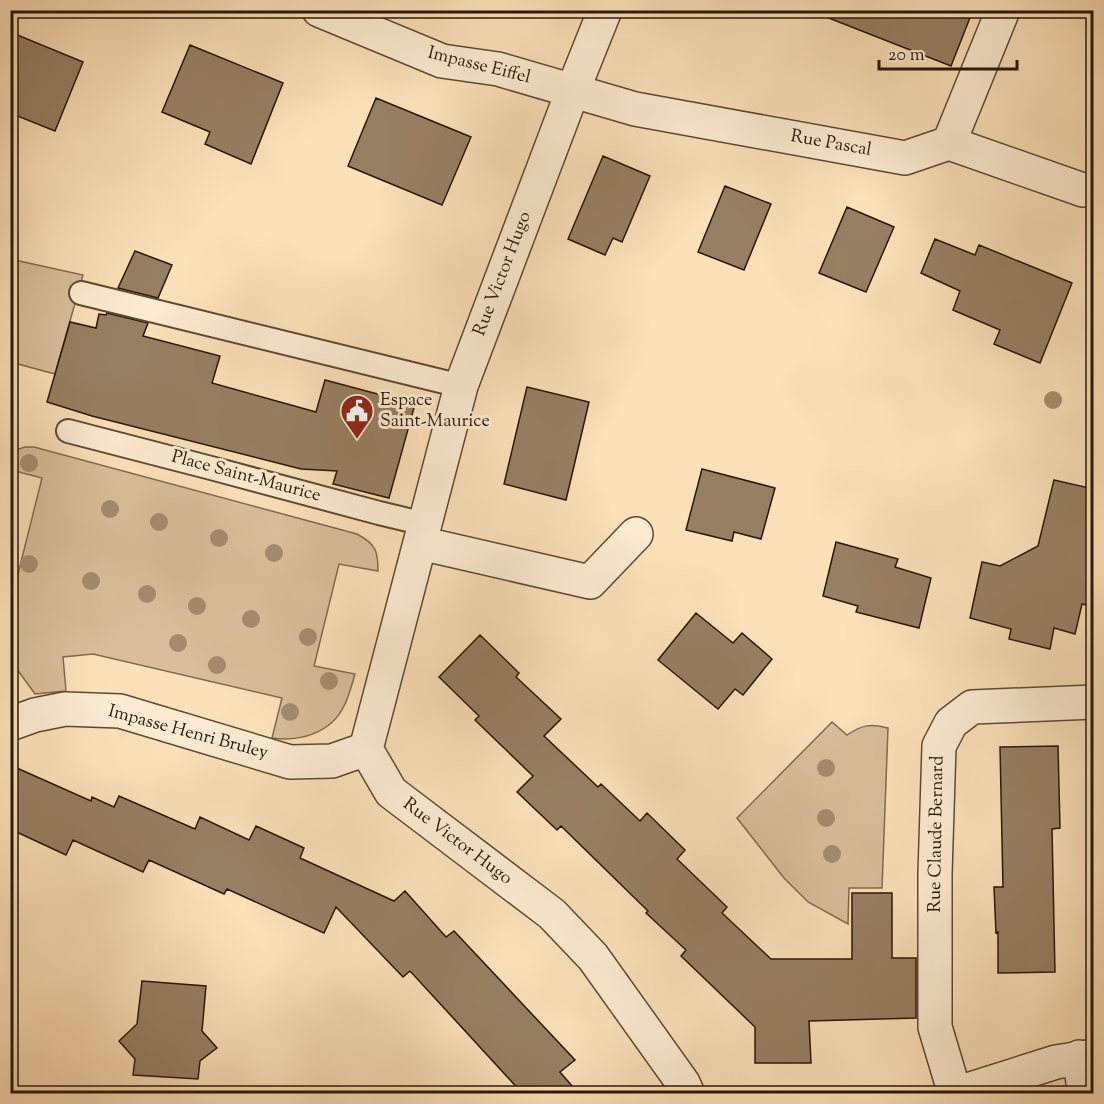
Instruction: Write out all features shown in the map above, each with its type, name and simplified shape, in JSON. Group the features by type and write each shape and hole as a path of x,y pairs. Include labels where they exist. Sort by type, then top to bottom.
{"street":[{"name":"Impasse Eiffel","path":"319,10 442,61 498,69 573,90"},
{"name":"Rue Victor Hugo","path":"605,10 461,386 366,749 391,792 552,914 593,957 683,1083 688,1094"},
{"path":"1003,10 949,143 1083,190"},
{"name":"Rue Pascal","path":"573,90 635,109 905,158 949,143"},
{"path":"422,534 590,582 636,534"},
{"name":"Rue Claude Bernard","path":"955,1094 935,1027 935,874 939,746 951,723 972,707 1094,702"},
{"name":"Impasse Henri Bruley","path":"10,724 35,715 65,709 120,711 290,762 332,760 366,749"},
{"path":"955,1094 1056,1062 1086,1056 1085,1094"}],"lane":[{"path":"81,293 461,386"},
{"name":"Place Saint-Maurice","path":"68,431 380,513 422,534"}],"shaded area":[{"path":"10,259 83,275 55,374 18,364 11,348"},
{"path":"25,447 34,447 357,534 368,541 375,549 378,571 339,564 314,666 355,674 344,706 331,723 314,734 304,737 272,738 282,698 93,654 63,657 66,691 35,694 11,661 11,590 14,590 42,478 11,470 11,454"},
{"path":"832,722 847,735 867,726 888,728 882,888 849,888 848,924 808,902 784,878 737,818"}],"building":[{"path":"817,10 973,10 951,66 816,13"},
{"path":"10,32 83,62 55,131 10,113"},
{"path":"190,45 283,83 251,164 205,144 210,132 162,112"},
{"path":"376,98 471,137 442,205 348,166"},
{"path":"603,156 650,176 622,242 613,238 605,255 568,239"},
{"path":"725,186 771,204 744,270 698,252"},
{"path":"847,207 894,227 866,292 819,273"},
{"path":"935,239 975,255 979,245 1072,283 1040,363 994,344 1000,330 953,310 960,291 921,273"},
{"path":"135,251 172,265 158,298 118,288"},
{"path":"107,313 148,323 143,336 220,356 212,383 316,412 325,380 415,404 389,498 333,484 337,471 301,469 92,416 47,402 70,322 96,328 99,314 106,315"},
{"path":"527,387 589,402 566,500 504,484"},
{"path":"702,469 775,488 761,539 734,532 732,541 686,530"},
{"path":"1054,480 1094,489 1094,607 1082,604 1075,634 1054,628 1050,649 1009,639 1011,629 970,618 982,562 1000,566 1038,546"},
{"path":"836,542 898,559 895,567 931,578 919,628 856,612 858,606 823,596"},
{"path":"696,613 733,643 742,633 772,659 743,695 735,689 718,709 658,660"},
{"path":"480,635 519,673 516,677 561,719 544,736 598,787 601,784 640,821 647,813 685,850 677,859 727,907 722,913 771,959 852,959 852,893 892,893 892,958 916,958 916,1018 809,1021 811,1063 755,1063 755,1027 681,956 686,950 646,913 648,911 561,826 557,830 517,792 533,776 475,720 479,716 439,677"},
{"path":"1058,746 1060,828 1052,829 1055,972 998,973 998,932 996,933 994,887 1003,887 1000,747"},
{"path":"10,765 91,801 92,797 114,807 119,796 195,829 200,817 249,840 256,826 304,848 300,858 394,901 405,891 446,937 454,931 575,1060 560,1072 579,1094 523,1094 410,971 403,977 336,907 324,933 227,889 224,894 149,860 143,872 73,840 66,855 10,829"},
{"path":"142,981 206,986 202,1031 217,1048 200,1061 198,1079 133,1075 135,1059 119,1041 137,1024"}],"place":[{"name":"Espace Saint-Maurice","path":"357,440"}]}
